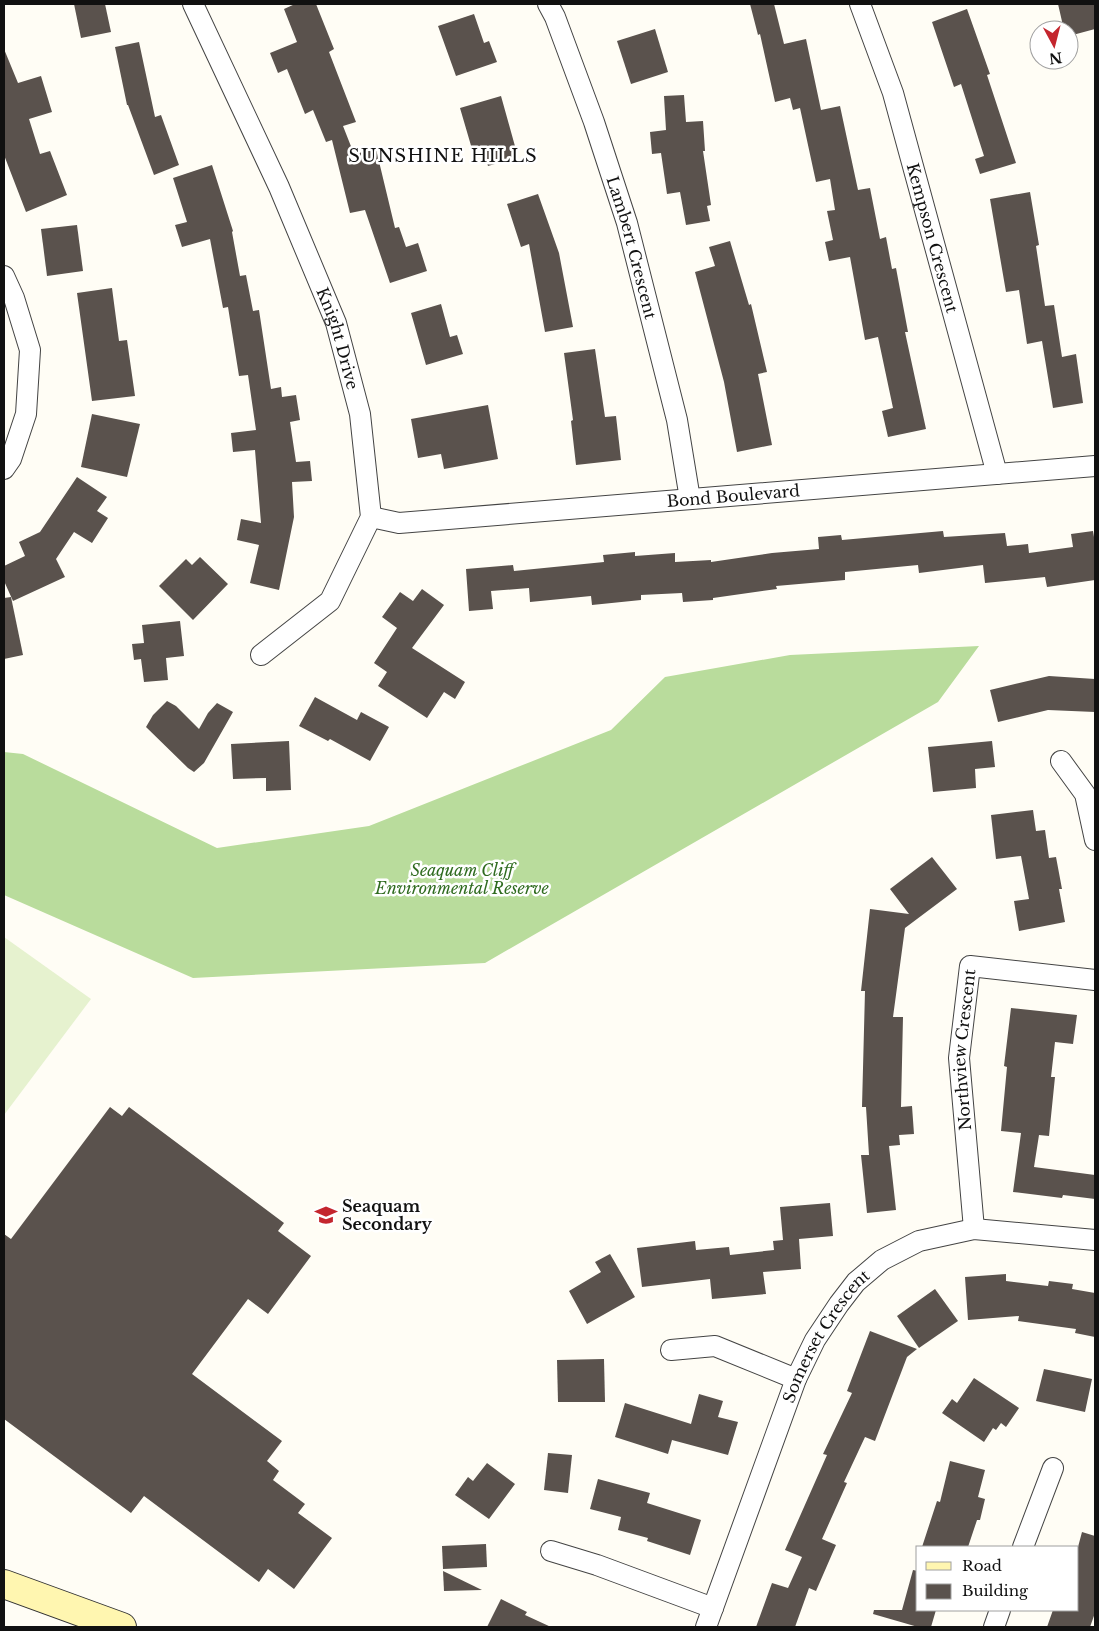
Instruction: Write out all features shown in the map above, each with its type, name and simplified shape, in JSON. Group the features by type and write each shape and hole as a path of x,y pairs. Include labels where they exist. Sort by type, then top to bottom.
{"street":[{"name":"Knight Drive","path":"193,4 279,187 336,323 360,414 371,517"},
{"name":"Lambert Crescent","path":"548,4 555,17 594,122 627,223 677,420 690,499"},
{"name":"Kempson Crescent","path":"860,4 893,93 997,474"},
{"path":"4,276 14,298 30,350 26,414 11,459 4,470"},
{"name":"Bond Boulevard","path":"371,517 399,523 1095,466"},
{"path":"261,655 330,602 371,517"},
{"path":"1061,761 1085,794 1095,840"},
{"name":"Northview Crescent","path":"974,1229 959,1058 970,966 1095,980"},
{"name":"Somerset Crescent","path":"706,1627 796,1379 816,1340 856,1282 882,1260 919,1241 974,1229 1095,1240"},
{"path":"672,1350 714,1346 796,1379"},
{"path":"1023,1546 1053,1468"},
{"path":"551,1552 598,1565 713,1608"},
{"path":"4,1584 122,1627"},
{"path":"994,1627 1000,1611"}],"green space":[{"name":"Seaquam Cliff Environmental Reserve","path":"979,646 938,702 485,963 193,978 4,895 4,752 23,754 217,848 369,826 611,730 665,677 790,655"},
{"path":"4,937 91,999 4,1115"}],"building":[{"path":"74,4 105,4 111,32 81,38"},
{"path":"295,4 316,4 334,49 329,52 356,122 343,126 354,154 376,149 395,228 399,227 406,247 418,243 427,271 390,283 365,210 350,213 332,140 326,142 313,110 305,114 287,69 278,73 270,53 297,42 284,9"},
{"path":"750,4 774,4 784,44 806,39 821,110 840,106 858,190 870,188 880,239 886,237 892,269 896,268 908,332 905,332 926,429 888,437 882,411 893,408 878,337 865,340 850,257 829,261 825,242 833,240 827,211 835,210 830,179 816,182 800,108 793,110 790,98 775,102 760,34 758,35"},
{"path":"1058,4 1095,4 1095,29 1079,33 1079,20 1062,20"},
{"path":"967,9 990,74 987,75 1016,163 980,174 975,159 984,156 961,84 954,87 932,22"},
{"path":"474,14 484,43 489,41 497,62 456,76 438,26"},
{"path":"655,29 668,72 631,84 617,41"},
{"path":"139,42 155,117 161,115 179,165 154,175 127,105 115,47"},
{"path":"4,49 18,83 41,76 52,112 29,119 40,154 50,151 67,195 26,212 4,155"},
{"path":"684,95 686,122 703,121 705,151 703,151 711,205 707,206 710,221 686,225 680,192 667,194 661,153 652,154 650,132 666,130 664,96"},
{"path":"501,96 518,157 488,166 482,146 472,149 460,108"},
{"path":"212,165 233,231 240,276 246,275 253,311 259,310 271,389 281,387 282,397 296,395 300,420 290,422 296,462 310,461 312,481 292,482 294,517 279,590 250,583 259,545 237,540 241,519 261,523 255,450 233,452 231,433 256,430 248,375 239,376 228,307 223,308 210,239 182,247 175,225 187,222 173,178"},
{"path":"1030,192 1039,245 1036,246 1045,306 1054,305 1062,357 1076,354 1083,403 1053,408 1042,341 1027,344 1019,290 1006,292 990,199"},
{"path":"538,194 559,253 573,327 545,332 529,244 521,247 507,204"},
{"path":"77,225 83,271 47,276 41,229"},
{"path":"730,241 749,305 751,304 767,372 758,374 772,445 737,452 724,382 695,272 715,266 709,247"},
{"path":"112,288 119,341 127,340 135,396 92,401 77,293"},
{"path":"441,304 450,337 457,335 463,354 426,365 411,313"},
{"path":"595,349 605,417 616,416 621,460 576,465 571,421 573,420 564,353"},
{"path":"488,405 498,459 444,469 441,454 418,458 411,419"},
{"path":"92,414 140,424 127,477 81,467"},
{"path":"77,477 107,497 97,511 108,518 92,543 74,532 56,559 65,577 13,601 4,581 4,566 25,556 19,542 40,532"},
{"path":"943,531 944,537 1005,533 1007,546 1028,544 1029,553 1073,547 1071,534 1093,531 1095,543 1095,580 1047,587 1045,577 985,583 983,565 919,573 918,565 845,572 845,580 776,586 777,589 713,598 713,600 683,602 682,593 641,595 641,600 592,605 591,596 530,602 529,588 491,591 493,609 469,611 466,569 513,565 514,571 604,562 603,555 635,552 635,556 675,553 675,562 711,560 711,562 772,553 819,549 818,537 841,535 842,540"},
{"path":"200,557 228,584 193,620 159,586 186,559 192,565"},
{"path":"422,589 444,605 412,648 465,682 455,699 444,692 427,718 378,686 387,672 374,663 397,628 382,617 400,592 413,601"},
{"path":"11,597 23,655 4,659 4,598"},
{"path":"180,621 184,656 166,658 168,680 144,682 141,659 134,660 132,644 144,643 142,625"},
{"path":"1049,676 1095,679 1095,712 1048,710 998,722 990,690"},
{"path":"315,697 357,720 361,712 389,727 370,761 330,739 328,741 299,726"},
{"path":"167,701 176,706 199,729 208,713 217,703 233,712 204,763 194,772 146,727 153,715"},
{"path":"289,741 291,790 266,791 266,778 233,779 231,744"},
{"path":"992,741 995,767 975,769 976,788 933,792 928,747"},
{"path":"1033,810 1036,831 1045,830 1049,858 1056,857 1062,889 1059,889 1065,922 1019,931 1014,901 1029,899 1021,856 996,859 991,815"},
{"path":"932,857 957,889 905,928 893,1017 903,1017 901,1107 912,1106 914,1134 899,1135 900,1145 889,1146 896,1210 867,1213 861,1155 869,1155 866,1107 862,1107 865,991 861,991 870,909 909,914 890,889"},
{"path":"1011,1008 1077,1015 1073,1044 1055,1042 1051,1077 1055,1077 1049,1136 1039,1135 1034,1167 1095,1175 1095,1199 1063,1195 1062,1198 1013,1192 1021,1133 1001,1131 1007,1067 1004,1066"},
{"path":"110,1107 122,1116 129,1107 284,1223 278,1231 311,1256 268,1314 248,1299 192,1374 282,1441 267,1461 279,1471 273,1480 305,1504 298,1513 332,1538 294,1589 268,1569 259,1582 144,1496 131,1513 4,1419 4,1234 11,1239"},
{"path":"830,1203 833,1236 799,1239 801,1269 763,1272 766,1294 712,1299 710,1279 642,1287 637,1248 695,1241 696,1250 729,1247 730,1255 774,1250 773,1241 783,1240 780,1207"},
{"path":"610,1254 635,1297 587,1324 569,1291 601,1272 595,1262"},
{"path":"1006,1274 1006,1281 1048,1286 1049,1281 1073,1284 1072,1289 1095,1293 1095,1337 1075,1333 1076,1329 1018,1321 1019,1316 968,1320 965,1277"},
{"path":"935,1289 958,1321 919,1348 897,1316"},
{"path":"870,1331 917,1349 907,1357 875,1441 865,1437 844,1482 847,1483 822,1539 836,1545 816,1591 809,1588 795,1627 756,1627 772,1583 788,1588 802,1557 785,1550 827,1455 823,1454 852,1393 847,1391"},
{"path":"604,1359 605,1402 558,1402 557,1360"},
{"path":"1044,1369 1092,1379 1085,1412 1036,1401"},
{"path":"974,1378 1019,1408 1006,1427 1001,1423 996,1430 993,1428 984,1442 942,1413 952,1399 957,1403"},
{"path":"699,1394 723,1401 718,1417 738,1422 728,1455 672,1440 668,1454 615,1437 625,1403 691,1424"},
{"path":"548,1453 572,1455 568,1493 544,1490"},
{"path":"950,1461 985,1470 978,1497 985,1499 980,1520 977,1520 968,1546 922,1546 937,1501 940,1502"},
{"path":"487,1463 515,1484 489,1519 455,1495 468,1477 473,1481"},
{"path":"598,1479 650,1493 647,1503 701,1520 690,1555 647,1541 648,1538 618,1530 621,1517 590,1509"},
{"path":"1082,1532 1095,1536 1095,1613 1090,1627 1047,1627 1053,1611 1079,1611 1078,1546"},
{"path":"486,1544 487,1567 443,1569 442,1546"},
{"path":"913,1570 916,1571 916,1611 936,1611 931,1627 918,1627 873,1614 874,1610 902,1610"},
{"path":"443,1571 482,1590 444,1591"},
{"path":"501,1599 527,1612 525,1615 551,1627 487,1627"}],"place":[{"name":"Seaquam Secondary","path":"326,1215"}],"district":[{"name":"SUNSHINE HILLS","path":"443,156"}]}
